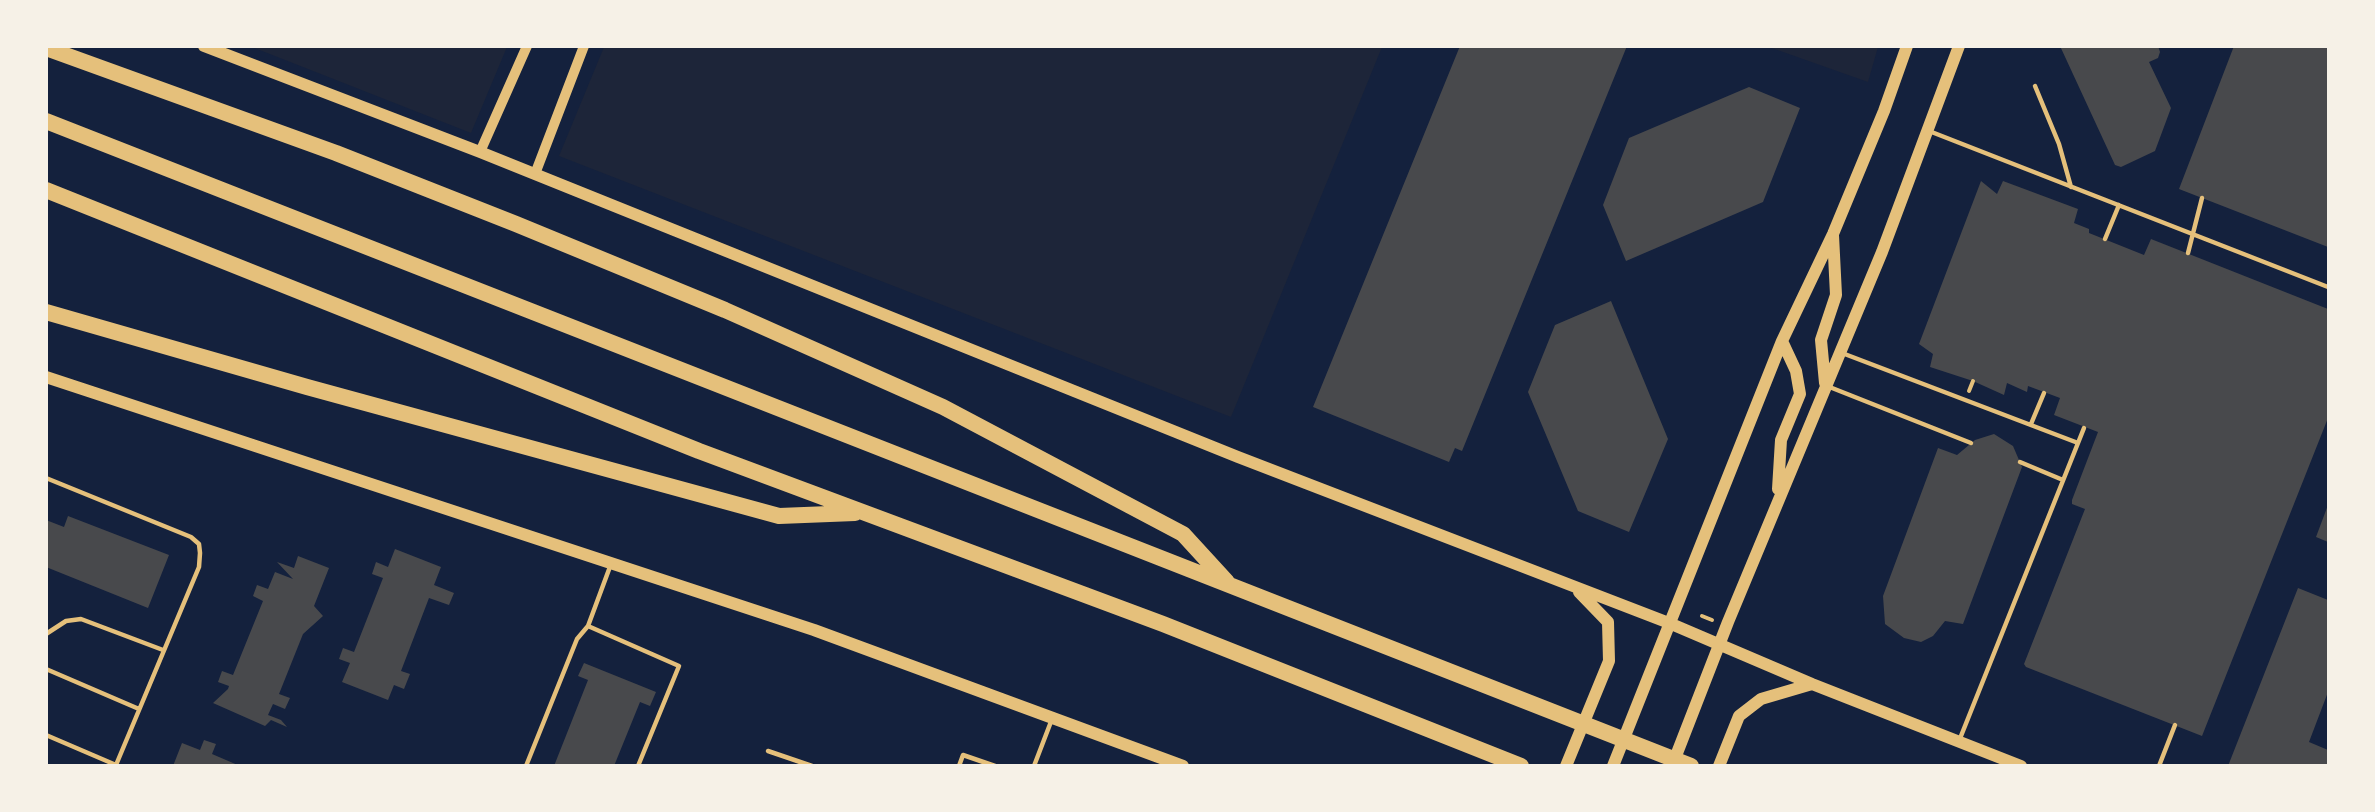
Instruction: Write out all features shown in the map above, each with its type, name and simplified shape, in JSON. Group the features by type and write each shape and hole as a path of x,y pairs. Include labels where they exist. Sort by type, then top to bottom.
{"highway":[{"path":"46,48 324,149 516,224 725,310 943,407 1183,534 1230,585"},
{"path":"46,121 1691,765"},
{"path":"46,190 699,451 1163,624 1515,763"},
{"path":"46,312 296,384 779,516 864,513"}],"main road":[{"path":"204,46 480,152 1246,460 1578,590 1669,623 1812,684 2021,765"},
{"path":"1613,765 1782,341 1833,234 1884,111 1907,46"},
{"path":"1672,765 1719,644 1882,252 1959,46"},
{"path":"1825,386 1821,340 1836,295 1833,234"},
{"path":"1778,501 1781,440 1800,394 1796,371 1782,341"},
{"path":"46,377 814,630 1183,765"},
{"path":"1566,765 1609,661 1608,622 1578,590"},
{"path":"1719,765 1739,716 1761,699 1812,684"}],"street":[{"path":"480,152 527,46"},
{"path":"535,174 584,46"}],"lane":[{"path":"2035,86 2059,144 2071,187"},
{"path":"1928,131 2328,287"},
{"path":"2188,253 2191,233 2202,198"},
{"path":"2105,239 2119,205"},
{"path":"1839,352 2078,443"},
{"path":"1825,386 1971,443"},
{"path":"2031,424 2044,393"},
{"path":"1959,741 2084,428"},
{"path":"2020,462 2063,480"},
{"path":"46,478 191,537 199,544 199,567 162,650 116,765 46,735"},
{"path":"526,765 577,639 588,626 612,563"},
{"path":"46,634 66,621 81,619 162,650"},
{"path":"588,626 679,666 638,765"},
{"path":"46,669 139,710"},
{"path":"1034,765 1053,716"},
{"path":"2159,765 2175,725"},
{"path":"768,751 812,765"},
{"path":"959,765 963,755 995,765"}],"path":[{"path":"1702,616 1713,621"}],"shaded area":[{"path":"604,46 1382,47 1231,417 559,156"},
{"path":"252,47 507,47 471,133"},
{"path":"1769,47 1878,47 1868,82"}],"building":[{"path":"1460,46 1627,46 1462,451 1455,448 1449,462 1313,407"},
{"path":"2060,46 2158,46 2160,52 2158,58 2149,62 2171,108 2155,151 2121,167 2115,165"},
{"path":"2234,46 2328,46 2328,247 2179,189"},
{"path":"1749,87 1800,108 1763,202 1626,261 1603,205 1629,138"},
{"path":"1981,181 1997,194 2003,181 2078,209 2074,223 2089,229 2089,233 2144,255 2151,239 2328,309 2328,418 2202,736 2026,667 2024,664 2085,509 2072,504 2072,500 2098,432 2054,415 2060,398 2028,386 2027,392 2007,383 2004,395 1973,381 1930,367 1933,354 1919,344"},
{"path":"1611,301 1668,439 1629,532 1578,511 1528,392 1555,325"},
{"path":"1994,434 2013,446 2022,467 1963,624 1945,621 1933,636 1921,642 1904,638 1885,624 1883,596 1938,448 1957,455 1975,440"},
{"path":"2328,505 2328,542 2316,537"},
{"path":"68,516 169,555 148,608 46,567 46,520 64,527"},
{"path":"395,549 441,567 434,585 454,593 449,605 429,598 401,671 410,674 404,689 394,685 388,700 342,682 350,663 339,659 343,648 354,652 383,578 372,574 376,562 388,567"},
{"path":"298,556 329,568 314,606 323,616 303,634 279,694 290,698 285,709 273,704 268,715 281,720 287,727 271,720 265,726 213,703 228,689 229,686 218,682 222,671 233,675 263,601 253,596 257,585 268,589 275,572 293,579 277,562 294,568"},
{"path":"2298,588 2328,600 2328,692 2309,742 2328,750 2328,766 2228,766"},
{"path":"584,663 656,692 650,706 640,702 614,766 554,766 588,680 578,676"},
{"path":"204,740 216,744 212,754 240,766 173,766 182,743 200,750"}]}
